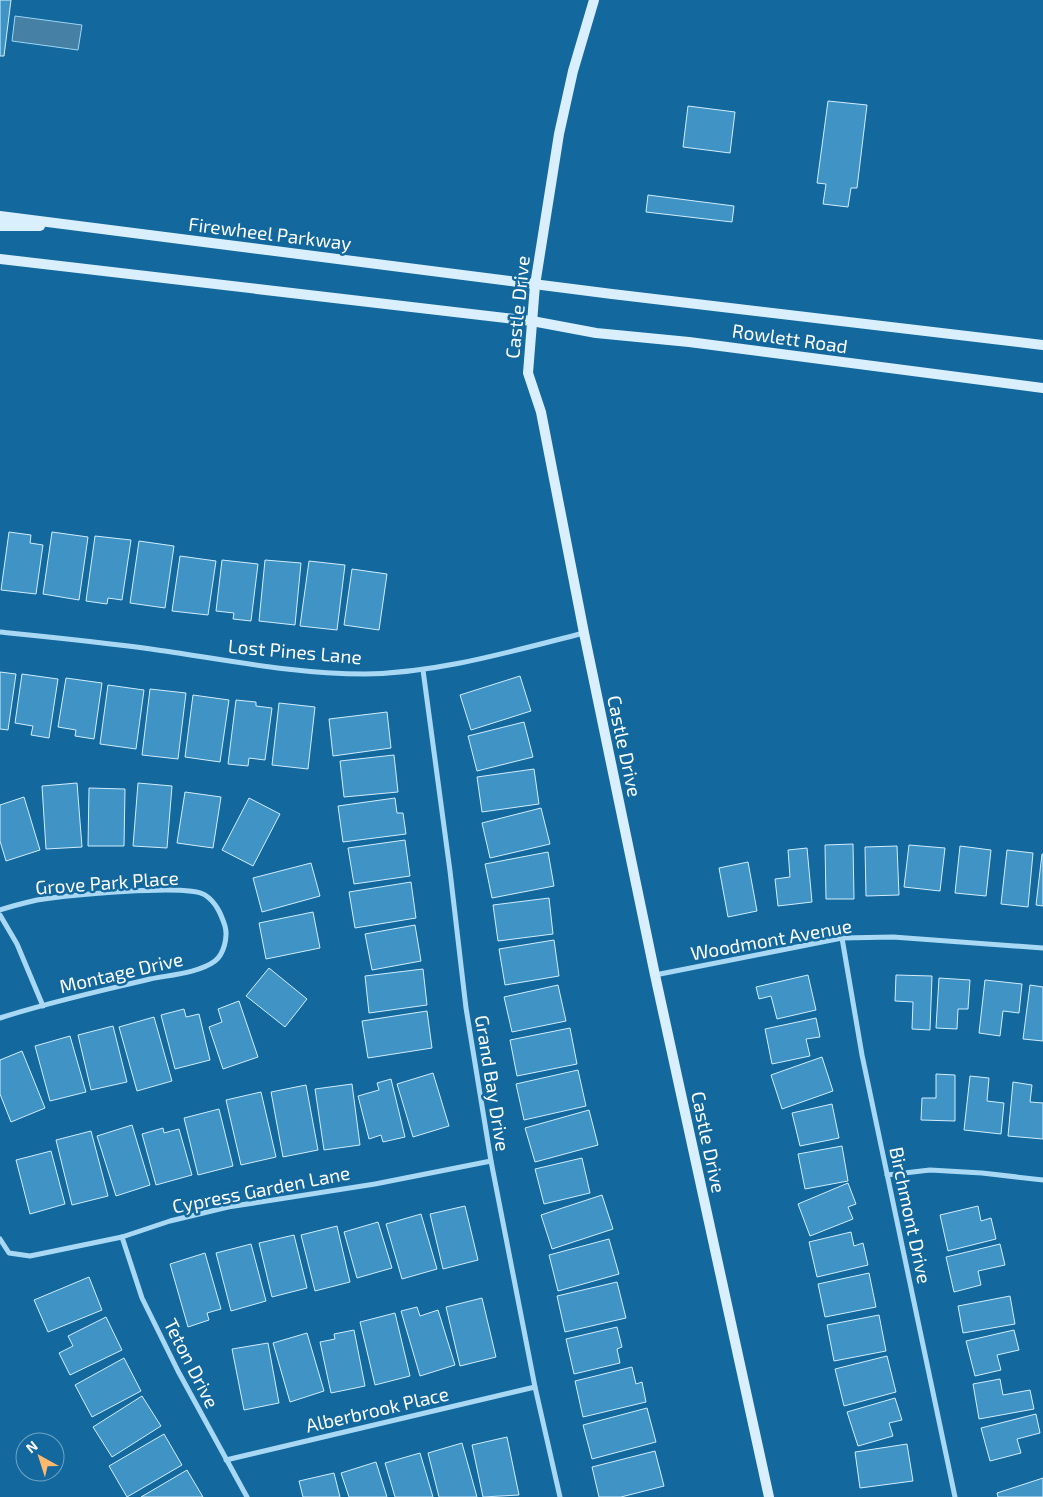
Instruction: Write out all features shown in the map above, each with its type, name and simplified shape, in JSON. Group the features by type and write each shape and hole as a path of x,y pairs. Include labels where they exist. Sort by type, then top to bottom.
{"main road":[{"name":"Castle Drive","path":"594,0 572,71 558,134 536,285 528,372 541,412 584,633 655,975 769,1497"},
{"name":"Firewheel Parkway","path":"0,216 536,285"},
{"path":"0,226 83,226"},
{"path":"0,258 532,321"},
{"name":"Rowlett Road","path":"536,285 1043,345"},
{"name":"Rowlett Road","path":"532,321 596,333 688,342 1043,388"}],"street":[{"name":"Lost Pines Lane","path":"0,632 149,649 314,672 366,674 423,670 492,656 584,633"},
{"name":"Grand Bay Drive","path":"423,670 450,870 466,1008 491,1161 534,1387 560,1497"},
{"name":"Grove Park Place","path":"0,910 36,900 76,895 182,890 204,894 216,905 226,929"},
{"path":"0,914 17,944 43,1006"},
{"name":"Montage Drive","path":"0,1018 141,981 190,972 215,961 224,950 226,929"},
{"name":"Woodmont Avenue","path":"655,975 842,938 893,937 1043,948"},
{"name":"Birchmont Drive","path":"842,938 860,1045 955,1497"},
{"name":"Cypress Garden Lane","path":"0,1239 9,1253 30,1256 122,1237 170,1221 228,1207 375,1184 491,1161"},
{"path":"887,1176 930,1170 982,1173 1043,1180"},
{"name":"Teton Drive","path":"122,1237 142,1298 178,1371 247,1497"},
{"name":"Alberbrook Place","path":"226,1460 534,1387"}],"water":[{"path":"15,16 82,25 78,50 12,41"}],"building":[{"path":"0,0 11,0 4,56 0,56"},
{"path":"828,101 867,105 857,188 851,188 848,207 823,204 826,184 817,183"},
{"path":"688,106 735,112 730,153 683,147"},
{"path":"648,195 734,206 732,222 646,212"},
{"path":"9,532 31,535 30,543 43,545 36,594 1,590"},
{"path":"52,532 88,537 79,600 43,594"},
{"path":"95,536 131,540 122,600 108,598 107,604 86,601"},
{"path":"139,541 174,546 165,608 130,603"},
{"path":"180,556 216,561 208,615 172,611"},
{"path":"222,560 258,564 251,621 233,619 234,613 216,611"},
{"path":"265,560 301,563 295,625 259,621"},
{"path":"309,561 345,565 337,630 300,626"},
{"path":"352,569 387,574 379,630 344,625"},
{"path":"0,672 16,674 8,730 0,729"},
{"path":"22,674 58,679 49,738 31,735 33,726 15,723"},
{"path":"520,676 531,711 471,730 460,695"},
{"path":"66,678 102,683 94,739 75,736 76,730 58,727"},
{"path":"108,685 144,690 136,749 100,744"},
{"path":"150,689 186,693 178,759 142,755"},
{"path":"193,695 229,700 220,762 185,757"},
{"path":"236,700 256,702 256,706 272,708 265,760 249,758 248,766 228,764"},
{"path":"279,703 315,707 308,769 272,765"},
{"path":"387,712 391,748 333,756 329,719"},
{"path":"524,722 533,757 477,771 468,736"},
{"path":"394,755 398,792 344,797 340,761"},
{"path":"534,769 539,804 482,812 477,777"},
{"path":"77,783 82,847 46,849 42,786"},
{"path":"138,783 172,786 167,848 133,846"},
{"path":"89,788 125,789 124,846 88,846"},
{"path":"185,792 221,797 213,848 177,843"},
{"path":"24,797 40,850 6,861 0,841 0,805"},
{"path":"249,798 280,814 253,866 222,850"},
{"path":"395,798 397,813 403,813 406,834 343,842 338,806"},
{"path":"541,808 550,844 490,858 482,823"},
{"path":"405,840 410,876 354,884 348,848"},
{"path":"853,844 854,899 826,899 825,845"},
{"path":"909,845 945,848 940,891 904,887"},
{"path":"897,846 899,895 866,896 865,847"},
{"path":"960,846 991,850 986,896 955,893"},
{"path":"807,848 812,902 778,906 775,879 790,877 788,850"},
{"path":"1007,850 1033,853 1028,907 1001,904"},
{"path":"548,852 554,886 492,898 485,864"},
{"path":"1043,854 1043,906 1036,905"},
{"path":"748,862 757,911 728,917 719,868"},
{"path":"311,863 320,896 262,912 253,878"},
{"path":"411,882 416,918 355,928 349,892"},
{"path":"549,898 553,934 498,941 493,905"},
{"path":"313,912 320,948 266,959 259,923"},
{"path":"415,925 421,961 372,970 365,934"},
{"path":"554,940 559,976 505,985 499,949"},
{"path":"269,968 307,999 285,1027 246,996"},
{"path":"423,969 427,1005 369,1013 365,976"},
{"path":"808,975 816,1010 777,1019 771,996 759,999 756,987"},
{"path":"896,975 932,976 930,1030 912,1029 913,1002 895,1001"},
{"path":"939,978 970,980 968,1009 958,1009 957,1029 936,1028"},
{"path":"985,980 1022,984 1019,1013 1003,1011 1000,1036 979,1033"},
{"path":"558,985 566,1021 512,1032 504,997"},
{"path":"1030,985 1043,987 1043,1041 1023,1039"},
{"path":"239,1001 258,1057 223,1069 209,1027 222,1022 218,1009"},
{"path":"184,1009 186,1017 199,1014 210,1060 175,1069 161,1015"},
{"path":"427,1011 432,1048 368,1058 362,1021"},
{"path":"154,1017 172,1081 137,1091 119,1027"},
{"path":"816,1018 820,1037 806,1039 810,1056 772,1064 765,1029"},
{"path":"113,1026 127,1082 91,1090 78,1035"},
{"path":"570,1028 577,1064 517,1076 510,1040"},
{"path":"70,1036 86,1092 50,1101 35,1046"},
{"path":"22,1051 45,1108 11,1122 0,1094 0,1060"},
{"path":"822,1057 833,1091 782,1109 771,1075"},
{"path":"578,1070 586,1106 524,1120 516,1084"},
{"path":"433,1073 449,1126 413,1137 397,1084"},
{"path":"936,1074 955,1075 955,1121 921,1120 922,1098 936,1098"},
{"path":"970,1076 989,1078 987,1101 1004,1103 1001,1134 964,1130"},
{"path":"391,1079 405,1137 383,1142 381,1135 369,1139 358,1096 379,1090 377,1083"},
{"path":"1013,1082 1032,1085 1030,1102 1043,1103 1043,1139 1008,1136"},
{"path":"352,1084 360,1145 324,1150 315,1089"},
{"path":"306,1085 318,1150 283,1157 271,1092"},
{"path":"261,1092 276,1157 241,1165 226,1100"},
{"path":"832,1104 839,1138 800,1146 792,1113"},
{"path":"219,1109 233,1166 198,1175 184,1118"},
{"path":"589,1110 598,1145 535,1162 525,1128"},
{"path":"132,1125 150,1185 116,1196 97,1136"},
{"path":"163,1128 164,1133 179,1129 192,1175 156,1185 142,1134"},
{"path":"91,1131 108,1196 72,1205 56,1140"},
{"path":"842,1146 848,1181 805,1189 798,1154"},
{"path":"51,1151 65,1204 30,1214 16,1160"},
{"path":"582,1158 590,1193 544,1204 535,1169"},
{"path":"848,1183 856,1204 848,1207 853,1219 810,1236 798,1204"},
{"path":"602,1195 613,1229 552,1249 541,1215"},
{"path":"465,1206 478,1260 443,1269 430,1214"},
{"path":"978,1206 981,1221 991,1218 996,1239 948,1251 940,1215"},
{"path":"421,1214 437,1269 402,1279 386,1224"},
{"path":"378,1222 392,1268 357,1278 344,1232"},
{"path":"337,1226 350,1282 315,1291 301,1235"},
{"path":"851,1232 854,1246 863,1243 868,1265 817,1277 809,1242"},
{"path":"294,1235 307,1288 272,1297 259,1243"},
{"path":"609,1239 619,1274 558,1291 549,1255"},
{"path":"251,1244 266,1301 231,1311 216,1253"},
{"path":"1000,1244 1005,1265 978,1271 981,1285 954,1292 946,1257"},
{"path":"205,1253 221,1309 207,1313 209,1320 188,1327 170,1264"},
{"path":"869,1273 876,1307 825,1317 818,1284"},
{"path":"89,1277 102,1310 48,1332 34,1300"},
{"path":"617,1282 626,1318 565,1332 557,1296"},
{"path":"1010,1296 1015,1324 963,1333 958,1306"},
{"path":"482,1298 496,1357 460,1366 446,1307"},
{"path":"417,1307 420,1316 438,1310 455,1365 420,1376 401,1311"},
{"path":"395,1313 410,1376 375,1385 360,1322"},
{"path":"879,1315 886,1351 834,1361 827,1325"},
{"path":"106,1317 122,1350 70,1375 59,1353 73,1346 68,1336"},
{"path":"617,1327 622,1347 617,1349 620,1363 574,1374 566,1339"},
{"path":"354,1330 365,1386 331,1393 320,1342 335,1339 334,1334"},
{"path":"1014,1330 1019,1350 997,1355 1001,1370 975,1376 966,1341"},
{"path":"307,1333 324,1391 290,1402 273,1343"},
{"path":"268,1343 279,1403 244,1410 232,1349"},
{"path":"887,1356 896,1392 844,1406 835,1369"},
{"path":"124,1358 141,1391 92,1417 75,1385"},
{"path":"632,1367 636,1384 642,1382 646,1402 583,1417 575,1381"},
{"path":"1000,1379 1003,1395 1030,1390 1034,1409 979,1419 973,1384"},
{"path":"142,1396 161,1426 112,1457 93,1427"},
{"path":"895,1398 902,1420 889,1423 893,1436 858,1446 847,1412"},
{"path":"647,1408 656,1442 592,1459 583,1425"},
{"path":"1036,1414 1040,1433 1017,1439 1021,1453 990,1461 981,1428"},
{"path":"164,1434 182,1465 127,1497 109,1466"},
{"path":"507,1437 519,1495 483,1497 472,1445"},
{"path":"462,1443 477,1497 439,1497 428,1453"},
{"path":"907,1444 913,1481 860,1488 855,1452"},
{"path":"655,1451 664,1486 621,1497 599,1497 592,1467"},
{"path":"420,1453 433,1497 395,1497 385,1463"},
{"path":"376,1462 387,1497 349,1497 341,1473"},
{"path":"187,1470 203,1497 141,1497"},
{"path":"334,1473 340,1497 303,1497 299,1481"},
{"path":"1043,1478 1043,1497 998,1497 997,1493"}]}
